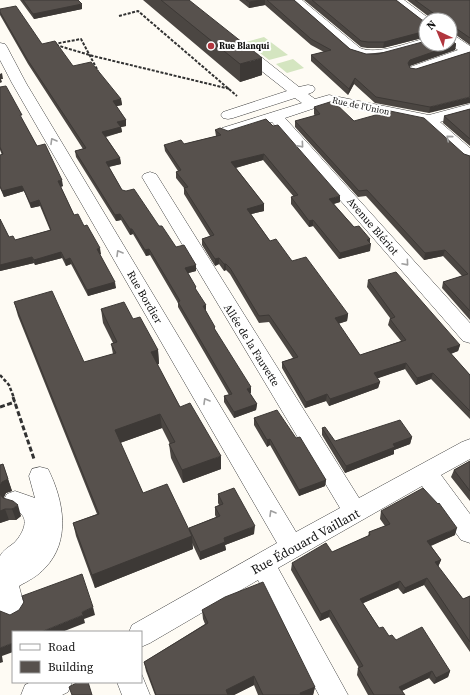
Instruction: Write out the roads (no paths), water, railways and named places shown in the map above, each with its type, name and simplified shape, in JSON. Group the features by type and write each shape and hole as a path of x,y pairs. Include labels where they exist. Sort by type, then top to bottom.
{"street":[{"path":"295,0 355,51 366,55 378,54 418,44"},
{"path":"396,0 418,16"},
{"path":"229,39 312,104"},
{"path":"458,44 469,52"},
{"name":"Rue Bordier","path":"0,47 13,84 292,547"},
{"path":"415,70 469,52"},
{"path":"228,115 313,87 300,77"},
{"name":"Rue de l'Union","path":"227,131 329,99 429,120 470,108"},
{"name":"Avenue Blériot","path":"275,116 470,336"},
{"path":"429,120 470,156"},
{"name":"Allée de la Fauvette","path":"150,177 355,512"},
{"name":"Rue Édouard Vaillant","path":"142,633 292,547 470,448"},
{"path":"426,473 470,533"},
{"path":"2,582 31,565 45,548 52,529 51,509 40,476"},
{"path":"12,609 2,582 10,561 23,550 32,538 37,525 34,513 27,505 15,501"},
{"path":"263,564 334,695"},
{"path":"131,683 136,695"}],"place":[{"name":"Rue Blanqui","path":"211,46"}]}
